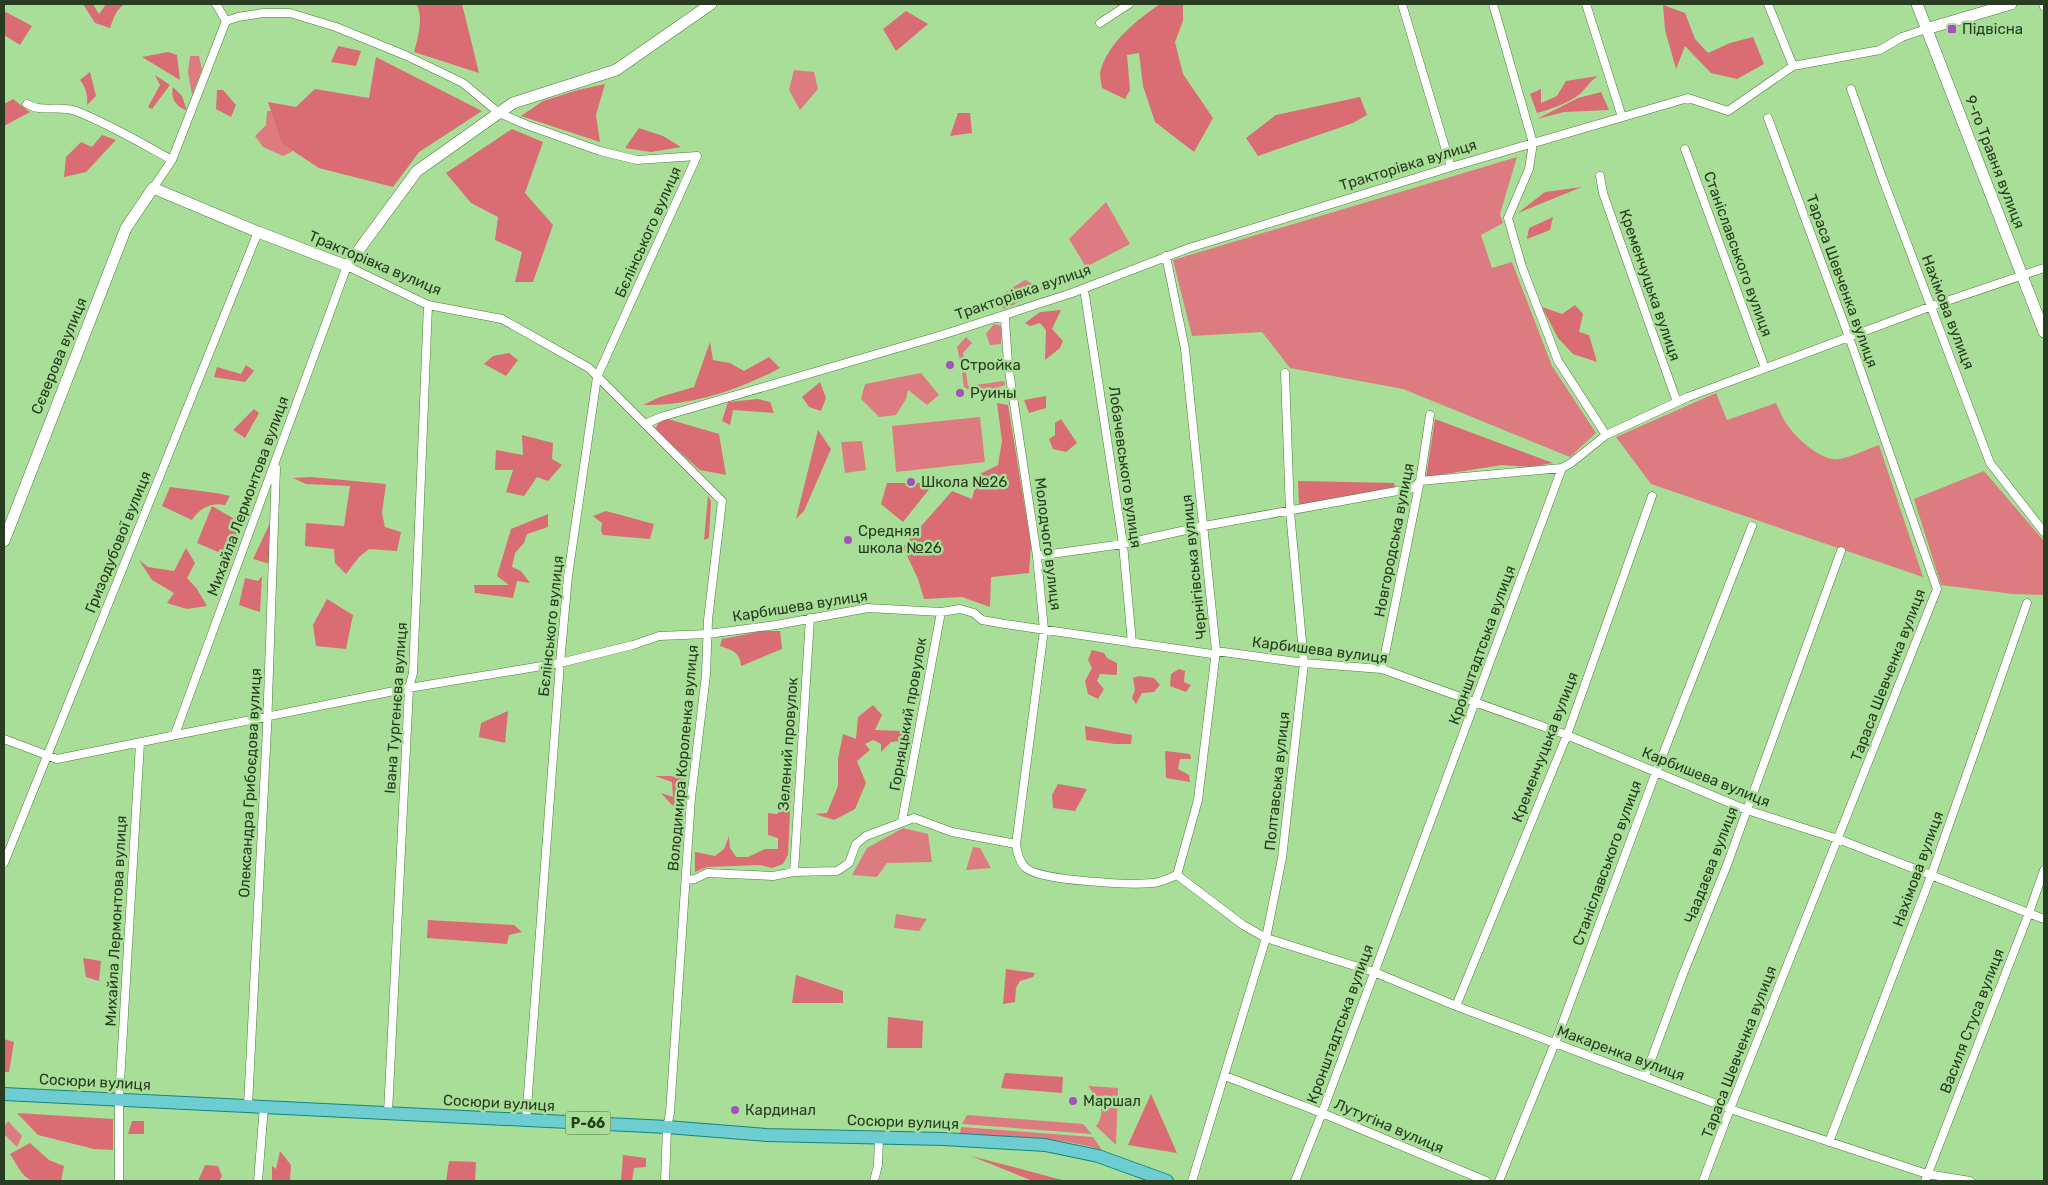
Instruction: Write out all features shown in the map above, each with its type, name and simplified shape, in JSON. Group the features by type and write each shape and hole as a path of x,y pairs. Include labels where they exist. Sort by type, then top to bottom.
{"main road":[{"path":"347,266 417,171 512,103 616,70 711,4"},
{"name":"9-го Травня вулиця","path":"1917,4 2044,332"},
{"path":"1926,28 2011,4"},
{"name":"Тракторівка вулиця","path":"153,188 258,232 347,266"},
{"name":"Сєверова вулиця","path":"4,541 126,228 153,188"},
{"name":"Сосюри вулиця","path":"4,1094 667,1127 766,1135 1045,1145 1098,1156 1167,1181"}],"street":[{"path":"216,4 226,22"},
{"path":"263,12 269,4"},
{"path":"1100,23 1129,4"},
{"path":"1402,4 1451,166"},
{"path":"1494,4 1533,143 1529,169 1508,218 1522,267 1558,361 1606,435"},
{"path":"1586,4 1622,117"},
{"path":"1768,4 1793,66"},
{"path":"153,188 172,160 226,22 238,16 263,12 290,13 336,27 407,56 463,83 499,113"},
{"name":"Тракторівка вулиця","path":"347,266 428,305 502,319 589,368 645,424 661,417 869,358 1072,293 1166,256 1451,166 1688,98 1728,111 1793,66 1880,50 1902,37 1926,28"},
{"name":"Нахімова вулиця","path":"1851,89 1882,177 1990,463 2044,532"},
{"path":"27,104 35,109 73,110 116,129 172,160"},
{"name":"Бєлінського вулиця","path":"499,113 600,151 637,160 697,156 597,377 568,576 526,1121"},
{"name":"Тараса Шевченка вулиця","path":"1704,1181 1730,1109 1937,589 1849,337 1768,118"},
{"name":"Станіславського вулиця","path":"1685,149 1765,368"},
{"name":"Кременчуцька вулиця","path":"1600,176 1603,193 1677,402"},
{"name":"Гризодубової вулиця","path":"4,863 258,232"},
{"name":"Чернігівська вулиця","path":"1166,256 1184,349 1216,651 1198,800 1177,875"},
{"name":"Михайла Лермонтова вулиця","path":"175,734 347,266"},
{"path":"1037,556 1123,544 1204,526 1290,512 1414,488 1420,481 1562,468 1606,435 1677,402 1932,306 2044,268"},
{"name":"Лобачевського вулиця","path":"1085,296 1123,544 1132,643"},
{"name":"Івана Тургенєва вулиця","path":"388,1113 409,688 413,673 428,305"},
{"name":"Молодчого вулиця","path":"993,318 1004,319 1008,364 1037,556 1044,630 1016,844"},
{"name":"Полтавська вулиця","path":"1192,1181 1226,1076 1266,938 1282,858 1304,663 1290,512 1285,373"},
{"name":"Новгородська вулиця","path":"1382,669 1420,481 1430,415"},
{"name":"Володимира Короленка вулиця","path":"645,424 722,501 708,620 706,675 690,798 670,1113 667,1127 665,1181"},
{"name":"Олександра Грибоєдова вулиця","path":"248,1106 268,715 276,462"},
{"name":"Кронштадтська вулиця","path":"1295,1181 1322,1114 1562,468"},
{"name":"Кременчуцька вулиця","path":"1456,1006 1567,735 1652,496"},
{"name":"Станіславського вулиця","path":"1499,1181 1555,1043 1656,772 1752,526"},
{"name":"Чаадаєва вулиця","path":"1645,1076 1747,810 1841,550"},
{"name":"Нахімова вулиця","path":"1829,1142 1931,876 2027,603"},
{"name":"Карбишева вулиця","path":"47,756 57,759 268,715 560,662 633,645 659,636 708,634 776,625 868,608 941,612 960,609 974,613 982,620 1132,643 1212,654 1216,651 1304,663 1382,669 1567,735 1747,810 1838,839 2044,919"},
{"name":"Горняцький провулок","path":"902,821 941,612"},
{"name":"Зелений провулок","path":"794,872 810,618"},
{"path":"4,739 47,756"},
{"name":"Михайла Лермонтова вулиця","path":"119,1181 119,1099 140,743"},
{"path":"686,880 695,879 707,873 773,876 794,872 837,872 849,863 856,844 866,836 914,818 952,832 1016,844 1020,858 1026,868 1038,874 1054,878 1154,884 1177,875"},
{"name":"Василя Стуса вулиця","path":"1926,1178 2044,870"},
{"name":"Макаренка вулиця","path":"1177,875 1243,925 1266,938 1374,972 1456,1006 1730,1109 1829,1142 1926,1178 1970,1181"},
{"name":"Лутугіна вулиця","path":"1226,1076 1486,1181"},
{"path":"258,1181 264,1106"},
{"path":"874,1181 878,1165 879,1138"}],"shaded area":[{"path":"83,4 93,4 99,14 106,4 126,4 114,17 110,28 95,23"},
{"path":"416,4 462,4 479,73 414,52 420,21 420,14"},
{"path":"1160,4 1183,4 1183,21 1175,42 1183,74 1213,118 1194,152 1155,122 1143,86 1139,53 1127,55 1130,90 1125,99 1102,88 1100,71 1111,49 1125,32"},
{"path":"1663,5 1685,13 1695,39 1708,53 1730,43 1753,37 1764,64 1737,79 1711,73 1685,46 1676,69 1665,30"},
{"path":"906,11 928,24 896,51 883,29"},
{"path":"6,12 32,26 20,45 4,35 4,15"},
{"path":"338,46 361,51 356,66 331,62"},
{"path":"168,52 177,55 180,80 142,57"},
{"path":"190,56 199,56 202,70 192,95 188,72"},
{"path":"376,57 482,111 419,152 393,187 319,168 281,143 268,102 296,107 315,89 369,98"},
{"path":"794,70 814,72 818,89 800,110 789,90"},
{"path":"90,72 96,96 87,105 86,92 80,80"},
{"path":"155,75 170,85 152,109 148,107 160,85"},
{"path":"1598,76 1572,100 1537,113 1530,94 1541,89 1541,103 1557,96 1566,81"},
{"path":"605,84 596,115 600,142 521,116 543,101"},
{"path":"173,87 182,96 187,111 180,107 173,99"},
{"path":"217,90 223,90 236,105 231,117 216,109"},
{"path":"1601,92 1609,110 1564,112 1537,119 1578,98"},
{"path":"1360,97 1367,115 1353,123 1258,156 1246,138 1276,115"},
{"path":"13,99 30,112 4,126 4,104"},
{"path":"267,111 271,111 281,143 293,151 283,156 263,147 255,136 266,125"},
{"path":"958,113 970,113 972,133 950,136"},
{"path":"639,128 663,136 681,147 651,152 625,148"},
{"path":"512,129 543,142 525,193 553,225 533,282 515,282 522,252 495,240 498,217 471,203 446,173"},
{"path":"102,135 116,140 86,172 64,177 66,157 81,142 92,147"},
{"path":"1517,157 1500,214 1503,223 1481,235 1492,268 1512,262 1552,366 1596,433 1570,457 1403,389 1290,368 1262,332 1192,336 1173,260"},
{"path":"1582,187 1518,213 1545,192"},
{"path":"1106,202 1130,244 1086,267 1069,239"},
{"path":"1553,217 1550,230 1527,239 1529,228"},
{"path":"1025,280 1043,289 1005,309 991,301"},
{"path":"1575,305 1583,314 1579,332 1589,335 1597,362 1573,354 1558,338 1542,307 1562,314"},
{"path":"1061,310 1052,329 1063,341 1060,348 1045,360 1046,330 1040,323 1030,326 1025,323 1040,312"},
{"path":"994,324 1002,326 1001,344 990,345 986,334"},
{"path":"966,337 972,343 963,353 968,386 1004,381 1005,385 977,394 964,387 957,347"},
{"path":"710,342 713,360 730,363 744,371 769,357 780,368 747,384 713,396 679,403 643,405 660,397 694,387"},
{"path":"509,353 518,360 506,376 484,364 493,356"},
{"path":"246,365 254,371 245,382 214,377 217,367 241,374"},
{"path":"921,373 939,395 927,405 908,390 906,399 896,415 879,417 861,399 865,384"},
{"path":"820,382 826,398 821,411 809,407 802,397"},
{"path":"1716,393 1727,420 1776,403 1793,432 1811,449 1826,457 1833,459 1844,458 1879,445 1923,577 1651,484 1616,437"},
{"path":"1046,396 1046,408 1029,413 1024,400"},
{"path":"758,399 770,402 774,413 733,410 730,425 722,421 728,402"},
{"path":"997,403 1008,405 1031,545 1029,573 991,577 990,607 962,597 924,599 918,579 903,547 952,491 972,499 978,475 998,465 1002,441"},
{"path":"254,409 259,413 245,438 233,430"},
{"path":"661,417 719,434 726,475 700,470 655,430"},
{"path":"980,417 985,462 896,472 892,426"},
{"path":"1061,419 1077,443 1066,452 1053,449 1049,439 1055,435 1055,423"},
{"path":"1435,419 1553,463 1530,467 1502,465 1426,477"},
{"path":"818,430 831,449 804,511 796,519"},
{"path":"522,435 553,443 552,459 562,465 548,481 537,477 524,496 506,492 513,470 495,470 496,450 523,455"},
{"path":"862,441 866,470 845,473 841,442"},
{"path":"1984,471 2044,541 2044,595 2013,594 1941,585 1914,499"},
{"path":"311,477 386,484 382,513 385,527 401,532 397,551 369,549 359,557 346,574 335,563 334,549 305,546 306,523 344,526 350,486 306,484 293,478"},
{"path":"1298,481 1394,483 1395,487 1299,505"},
{"path":"887,483 934,483 903,522 881,504"},
{"path":"170,487 230,496 225,505 215,504 206,507 192,520 162,506"},
{"path":"708,496 711,501 709,538 704,540"},
{"path":"212,506 243,524 230,557 197,543"},
{"path":"606,511 654,524 650,539 603,535 601,531 602,523 593,516"},
{"path":"548,514 548,527 527,534 524,543 515,553 512,567 521,571 530,583 517,581 513,598 475,593 474,585 509,585 497,576 511,529"},
{"path":"271,521 270,564 253,559"},
{"path":"186,548 195,563 187,578 197,589 207,606 187,609 167,603 174,593 152,580 139,560 148,567 174,571"},
{"path":"262,576 260,612 239,605 245,578 258,581"},
{"path":"327,599 353,615 346,649 316,646 313,625"},
{"path":"764,631 780,631 782,649 741,666 739,658 732,650 720,646 722,639"},
{"path":"1092,650 1104,653 1107,658 1117,663 1117,675 1100,674 1097,681 1104,689 1098,699 1088,694 1085,681 1092,668 1088,660"},
{"path":"1179,669 1185,671 1184,682 1191,685 1186,692 1170,686 1171,674"},
{"path":"1139,676 1154,678 1160,685 1154,692 1142,693 1136,704 1132,698 1135,690 1133,678"},
{"path":"873,705 882,715 875,730 903,731 902,741 891,742 881,752 881,744 873,740 865,744 870,750 857,761 866,783 855,809 834,820 815,814 827,813 838,786 838,759 843,734 856,739 858,717"},
{"path":"508,711 505,743 479,737 481,723"},
{"path":"1085,726 1132,735 1131,744 1086,740"},
{"path":"1165,751 1190,754 1191,759 1180,759 1178,769 1189,775 1190,782 1166,778"},
{"path":"794,768 788,855 783,864 772,868 760,865 707,867 695,872 695,852 715,856 724,849 729,836 730,848 736,857 748,857 765,849 778,849 778,838 768,835 768,813 777,814 787,801"},
{"path":"655,776 685,779 683,808 672,805 661,793 673,797 672,782"},
{"path":"1058,784 1087,789 1075,811 1053,808 1052,795"},
{"path":"903,828 928,834 932,862 887,863 877,877 852,875 867,848"},
{"path":"973,847 980,848 991,868 966,870"},
{"path":"896,914 927,919 919,931 894,928"},
{"path":"428,920 514,925 522,932 509,935 507,944 427,938"},
{"path":"83,958 101,961 99,981 86,977"},
{"path":"1006,969 1035,973 1033,977 1020,981 1016,988 1015,1002 1003,1004"},
{"path":"796,975 843,991 843,1003 792,1003"},
{"path":"888,1017 923,1021 922,1048 887,1048"},
{"path":"4,1039 14,1042 9,1072 4,1072"},
{"path":"1005,1073 1063,1077 1062,1093 1001,1088"},
{"path":"1088,1086 1118,1088 1116,1145 1096,1126 1101,1115 1100,1105"},
{"path":"1151,1094 1177,1153 1128,1145"},
{"path":"17,1113 113,1119 113,1150 94,1149 38,1135"},
{"path":"967,1115 1083,1124 1092,1134 962,1124"},
{"path":"8,1121 22,1136 17,1147 4,1134 4,1127"},
{"path":"132,1121 144,1121 144,1134 128,1134"},
{"path":"961,1127 1093,1137 1102,1150 1085,1145 1051,1140 964,1135 960,1134"},
{"path":"30,1143 49,1160 64,1166 61,1181 34,1181 25,1176 10,1154"},
{"path":"280,1151 291,1165 290,1181 272,1181 272,1166 276,1169"},
{"path":"623,1155 646,1158 646,1167 634,1168 632,1181 621,1181"},
{"path":"971,1156 1066,1181 1033,1181"},
{"path":"449,1161 476,1162 475,1181 446,1181"},
{"path":"205,1165 218,1166 222,1176 219,1181 198,1181"}],"place":[{"name":"Підвісна","path":"1952,29"},
{"name":"Стройка","path":"950,365"},
{"name":"Руины","path":"960,393"},
{"name":"Школа №26","path":"911,482"},
{"name":"Средняя школа №26","path":"848,540"},
{"name":"Маршал","path":"1073,1101"},
{"name":"Кардинал","path":"735,1110"}]}
